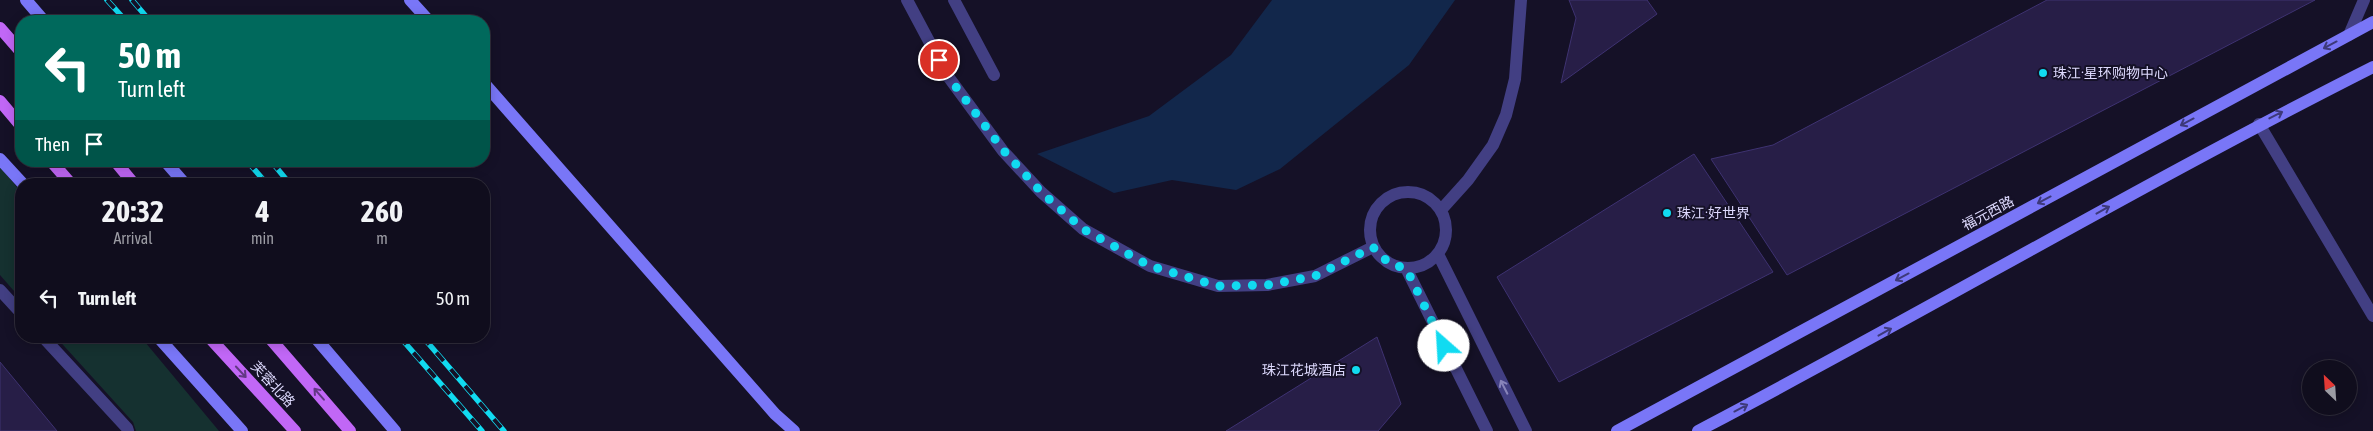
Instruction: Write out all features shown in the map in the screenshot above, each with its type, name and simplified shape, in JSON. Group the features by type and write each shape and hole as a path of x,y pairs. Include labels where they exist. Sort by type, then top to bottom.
{"main road":[{"path":"26,0 39,15"},
{"path":"410,0 424,15"},
{"name":"福元西路","path":"1618,431 2373,22"},
{"path":"0,28 15,45"},
{"path":"1698,431 1826,364 2259,124 2373,67"},
{"path":"490,90 775,414 794,431"},
{"path":"0,101 15,119"},
{"path":"0,159 17,178"},
{"path":"56,167 66,178"},
{"path":"120,167 129,178"},
{"path":"170,167 179,178"},
{"path":"163,343 242,431"},
{"name":"芙蓉北路","path":"214,343 295,431"},
{"name":"芙蓉北路","path":"274,343 350,431"},
{"path":"320,343 395,431"}],"street":[{"path":"907,0 947,75 1004,151 1041,192 1083,229 1150,266 1218,286 1267,285 1315,276 1373,247"},
{"path":"954,0 994,75"},
{"path":"1441,210 1468,180 1493,145 1506,115 1515,79 1522,0"},
{"path":"2349,35 2364,0"},
{"path":"2259,124 2373,316"},
{"path":"1403,191 1418,193 1431,199 1441,210 1446,225 1445,240 1438,254 1429,262 1418,267 1406,268 1392,265 1381,258 1373,247 1369,232 1371,218 1378,205 1389,196 1403,191"},
{"path":"1438,254 1526,431"},
{"path":"1406,268 1486,431"},
{"path":"0,290 15,306"},
{"path":"48,343 128,431"}],"green space":[{"path":"0,167 15,185 15,292 0,275"},
{"path":"61,343 146,343 219,431 136,431 133,422"}],"water":[{"path":"1272,0 1455,0 1409,65 1280,169 1236,190 1172,180 1114,193 1037,154 1149,116 1231,55"}],"building":[{"path":"1569,0 1647,0 1657,14 1561,83 1576,18"},
{"name":"珠江·星环购物中心","path":"2047,0 2315,0 1787,275 1711,159 1773,145"},
{"name":"珠江·好世界","path":"1694,154 1773,272 1559,382 1497,277"},
{"name":"珠江花城酒店","path":"1377,337 1401,404 1378,431 1226,431"},
{"path":"0,362 57,431 0,431"}],"railway":[{"path":"107,0 121,15"},
{"path":"132,0 145,15"},
{"path":"252,167 262,178"},
{"path":"276,167 285,178"},
{"path":"405,343 482,431"},
{"path":"428,343 504,431"}],"place":[{"name":"珠江·星环购物中心","path":"2043,73"},
{"name":"珠江·好世界","path":"1667,213"},
{"name":"珠江花城酒店","path":"1356,370"}],"route":[{"path":"939,60 947,75 1004,151 1041,192 1083,229 1150,266 1218,286 1267,285 1315,276 1373,247 1381,258 1392,265 1406,268 1444,346"}]}
